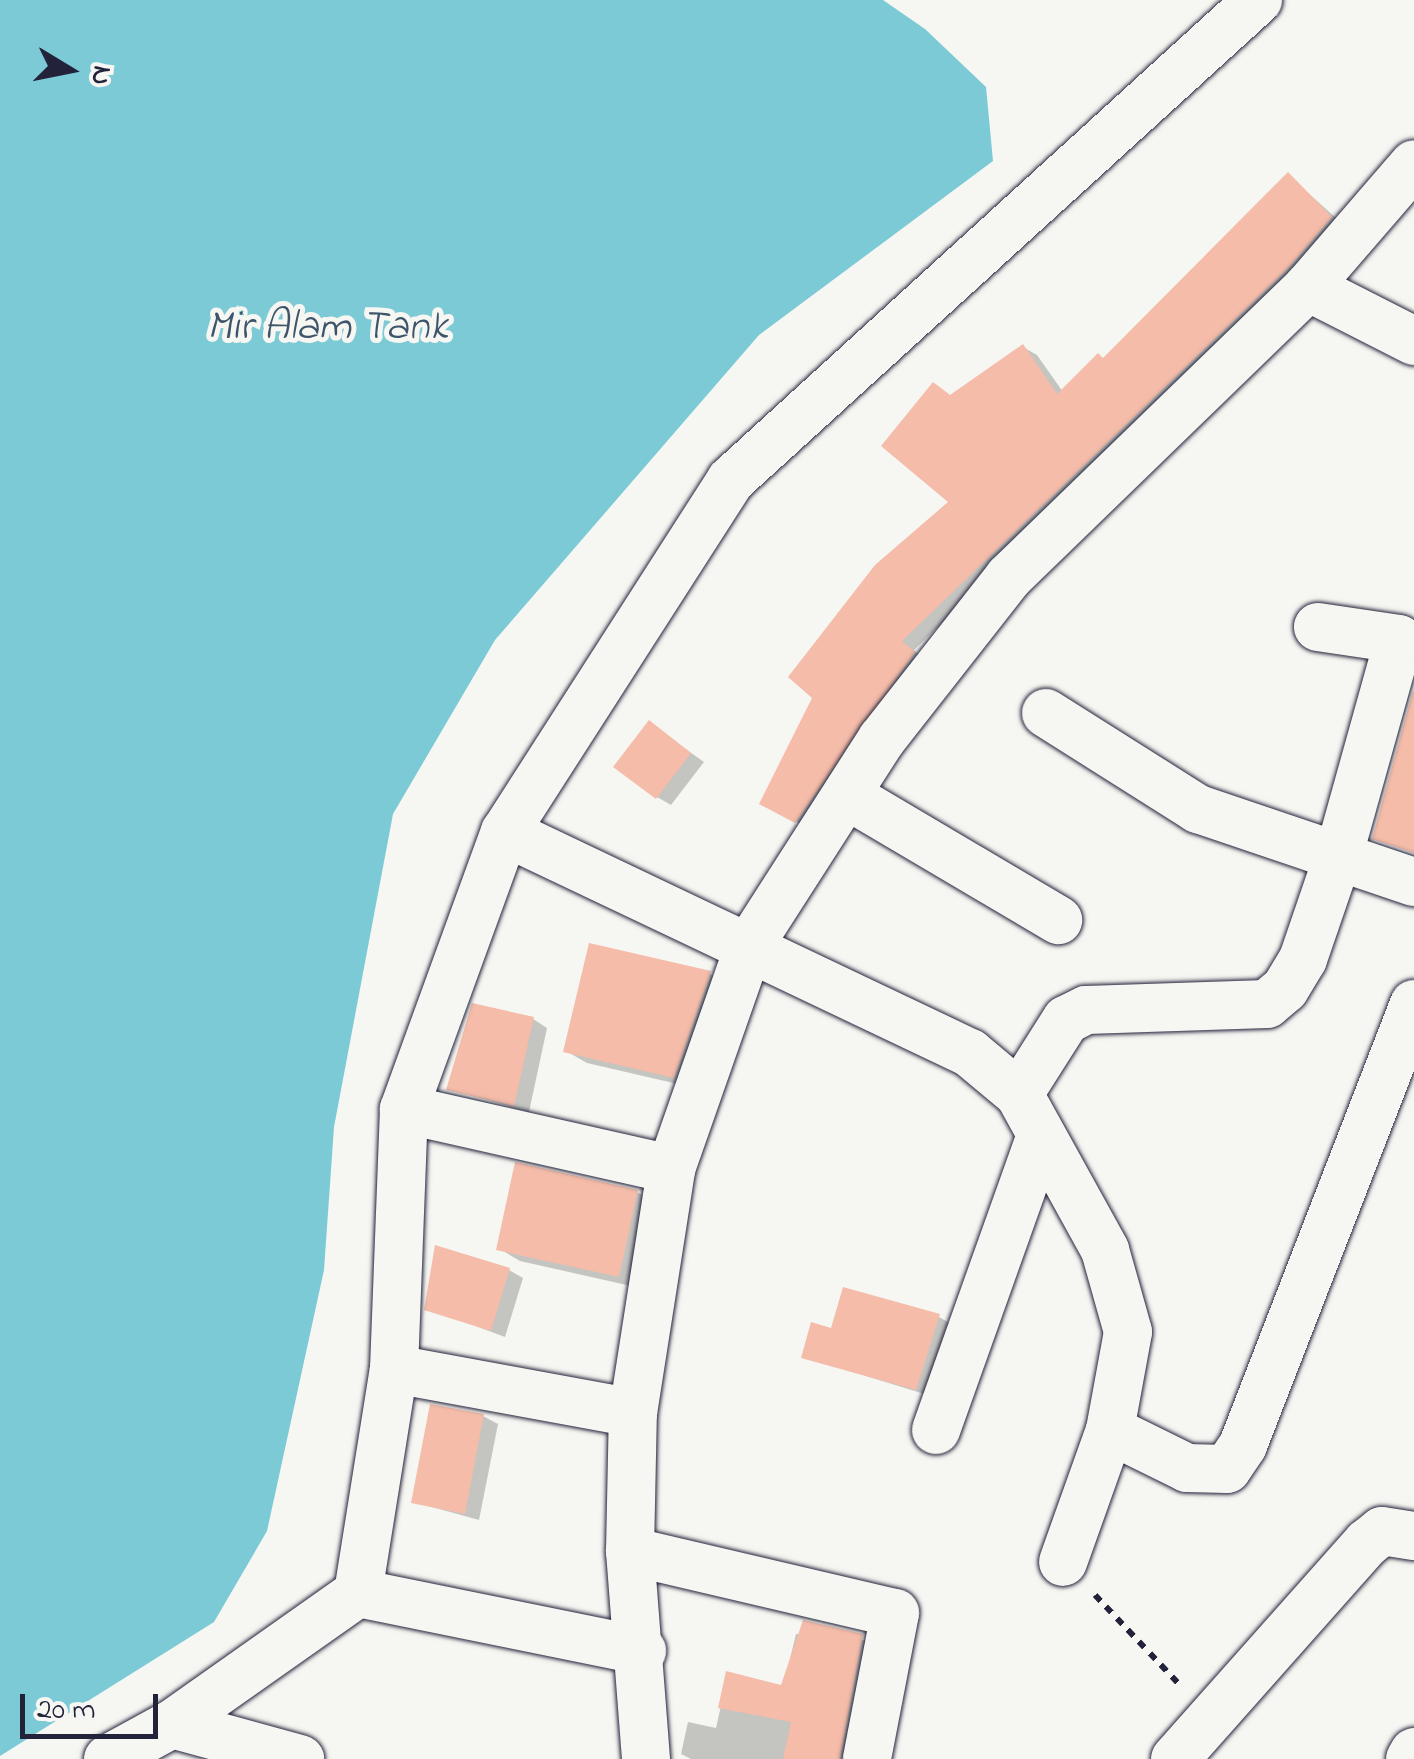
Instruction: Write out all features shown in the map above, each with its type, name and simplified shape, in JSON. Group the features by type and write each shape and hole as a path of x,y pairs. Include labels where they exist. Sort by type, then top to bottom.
{"street":[{"path":"108,1759 172,1724 358,1593 394,1369 404,1109 506,832 731,480 1258,0"},
{"path":"646,1759 642,1651 630,1551 633,1413 671,1169 749,946 850,797 882,740 1009,577 1308,287 1414,164"},
{"path":"1308,287 1414,340"},
{"path":"1019,1094 1066,1020 1086,1010 1266,1004 1303,959 1339,854 1407,621 1318,627"},
{"path":"1046,712 1198,809 1414,882"},
{"path":"850,797 1058,920"},
{"path":"506,832 970,1053 1019,1094 1105,1250 1128,1332 1110,1430 1063,1562"},
{"path":"1110,1430 1187,1468 1227,1470 1243,1446 1414,1004"},
{"path":"404,1109 671,1169"},
{"path":"936,1430 1040,1138"},
{"path":"394,1369 633,1413"},
{"path":"1175,1759 1367,1542 1382,1531 1414,1536"},
{"path":"630,1551 895,1613 867,1759"},
{"path":"358,1593 642,1651"},
{"path":"172,1724 300,1759"},
{"path":"1410,1759 1414,1752"}],"path":[{"path":"1063,1562 1211,1718"}],"water":[{"name":"Mir Alam Tank","path":"0,0 883,0 925,29 986,87 993,161 759,335 495,640 393,814 334,1127 324,1270 267,1531 214,1622 0,1756"}],"building":[{"path":"1288,172 1332,217 1288,268 902,641 915,652 795,823 759,804 812,698 788,677 875,565 948,502 881,446 933,382 950,395 1023,344 1057,394 1098,353 1103,358"},
{"path":"1414,692 1414,853 1372,839"},
{"path":"649,720 691,753 656,799 613,767"},
{"path":"589,943 711,971 674,1078 563,1052"},
{"path":"472,1003 534,1017 514,1106 446,1090"},
{"path":"515,1162 638,1190 619,1277 496,1250"},
{"path":"435,1245 510,1268 491,1331 424,1310"},
{"path":"843,1287 940,1314 916,1390 801,1358 811,1322 831,1328"},
{"path":"430,1404 484,1414 465,1514 411,1503"},
{"path":"803,1620 863,1634 840,1759 783,1759 791,1722 718,1708 726,1671 781,1685"}]}
